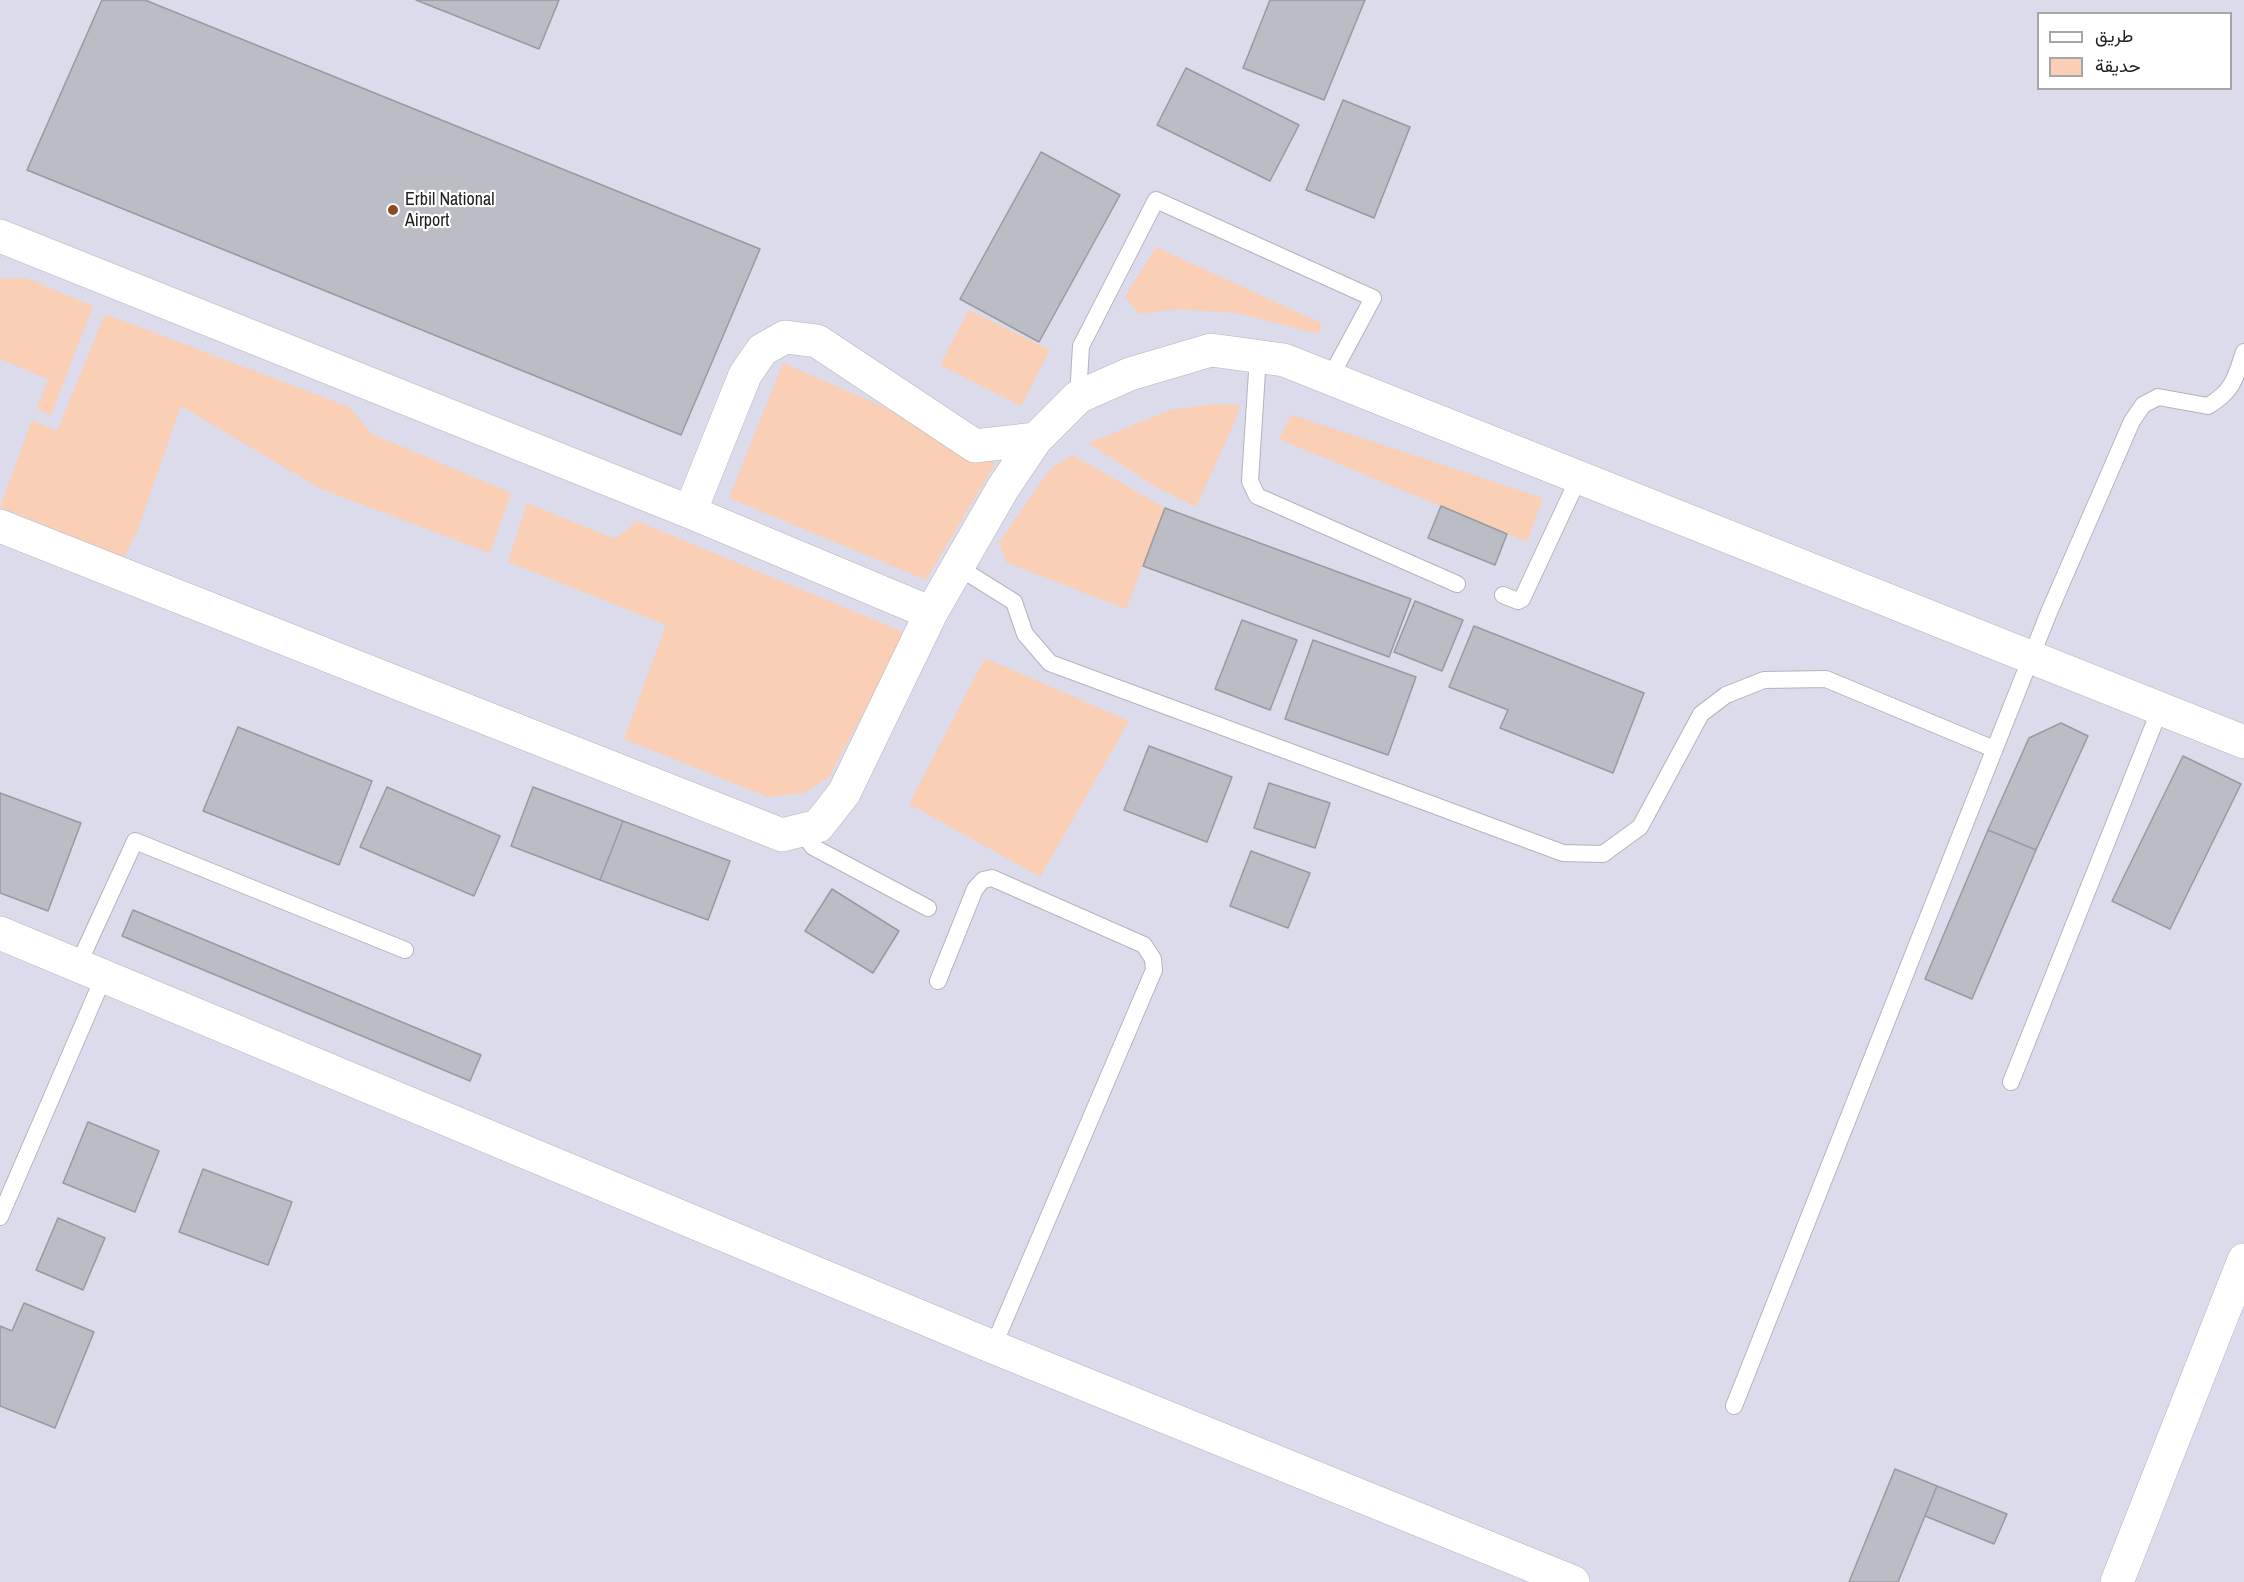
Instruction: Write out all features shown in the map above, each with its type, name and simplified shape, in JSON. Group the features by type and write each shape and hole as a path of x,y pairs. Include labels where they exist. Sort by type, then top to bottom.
{"street":[{"path":"0,236 690,512 931,613"},
{"path":"690,512 745,375 762,350 785,337 818,341 975,446 1036,439"},
{"path":"0,526 782,835 818,826 844,793 931,613 1003,488 1036,439 1078,397 1130,374 1211,350 1284,360 2244,742"},
{"path":"0,933 993,1347 1573,1582"},
{"path":"2116,1582 2244,1260"}],"lane":[{"path":"1078,397 1081,346 1156,200 1373,298 1330,378"},
{"path":"1734,1406 2049,612 2132,420 2142,405 2158,397 2208,406 2224,396 2234,380 2244,352"},
{"path":"1258,356 1250,481 1257,496 1457,584"},
{"path":"1503,595 1518,601 1522,599 1579,477"},
{"path":"958,567 1014,602 1025,634 1050,663 1563,853 1603,854 1640,827 1701,714 1726,694 1764,680 1826,679 1994,749"},
{"path":"2011,1082 2160,709"},
{"path":"800,830 813,847 928,908"},
{"path":"0,1217 91,970 135,842 405,950"},
{"path":"938,981 975,889 983,880 992,878 1144,945 1153,959 1154,970 993,1347"}],"shaded area":[{"path":"0,0 2244,0 2244,1582 0,1582"}],"green space":[{"path":"1156,247 1321,323 1319,334 1237,313 1179,309 1139,314 1125,297"},
{"path":"26,278 93,306 51,415 37,409 48,379 0,359 0,279"},
{"path":"969,310 1050,350 1021,406 940,365"},
{"path":"105,314 349,407 372,434 511,493 490,553 321,489 181,406 136,534 124,557 0,507 32,420 57,431"},
{"path":"783,363 981,449 995,464 926,580 729,498"},
{"path":"1213,404 1240,405 1196,507 1156,487 1088,443 1171,410"},
{"path":"1291,415 1543,498 1527,542 1279,439"},
{"path":"1073,455 1165,508 1126,609 1006,562 999,542 1051,468"},
{"path":"527,503 615,539 637,521 906,633 829,777 804,793 768,797 624,739 666,625 508,562"},
{"path":"985,658 1129,721 1040,877 909,804"}],"building":[{"name":"Erbil National Airport","path":"102,0 145,0 760,249 681,435 27,170"},
{"path":"416,0 559,0 539,49"},
{"path":"1270,0 1365,0 1324,100 1243,68"},
{"path":"1186,68 1299,125 1270,181 1157,125"},
{"path":"1343,100 1410,127 1374,218 1306,190"},
{"path":"1041,152 1120,195 1039,342 960,299"},
{"path":"1441,506 1507,534 1495,565 1428,538"},
{"path":"1165,508 1411,599 1389,657 1143,566"},
{"path":"1415,601 1463,620 1442,671 1394,652"},
{"path":"1242,620 1297,640 1270,710 1215,689"},
{"path":"1474,626 1644,693 1613,773 1500,728 1508,710 1449,687"},
{"path":"1313,640 1416,677 1388,755 1285,719"},
{"path":"2061,723 2088,736 2036,850 1988,830 2029,738"},
{"path":"238,727 372,781 339,865 203,811"},
{"path":"1149,746 1232,777 1207,842 1124,810"},
{"path":"2183,756 2241,784 2170,929 2112,901"},
{"path":"1269,783 1330,803 1315,848 1254,828"},
{"path":"387,787 500,836 474,896 360,847"},
{"path":"533,787 623,821 600,880 511,846"},
{"path":"0,793 81,823 48,911 0,893"},
{"path":"623,821 730,861 708,920 600,880"},
{"path":"1988,830 2036,850 1972,999 1925,979"},
{"path":"1251,851 1310,873 1288,928 1230,906"},
{"path":"832,889 899,931 873,973 805,931"},
{"path":"133,910 481,1055 470,1081 122,936"},
{"path":"88,1122 159,1151 135,1212 63,1183"},
{"path":"203,1169 292,1202 268,1265 179,1232"},
{"path":"58,1218 105,1238 83,1290 36,1270"},
{"path":"24,1303 94,1332 55,1428 0,1406 0,1326 12,1331"},
{"path":"1895,1469 1937,1486 1925,1516 1898,1582 1849,1582"},
{"path":"1937,1486 2007,1514 1994,1544 1925,1516"}],"place":[{"name":"Erbil National Airport","path":"393,210"}]}
